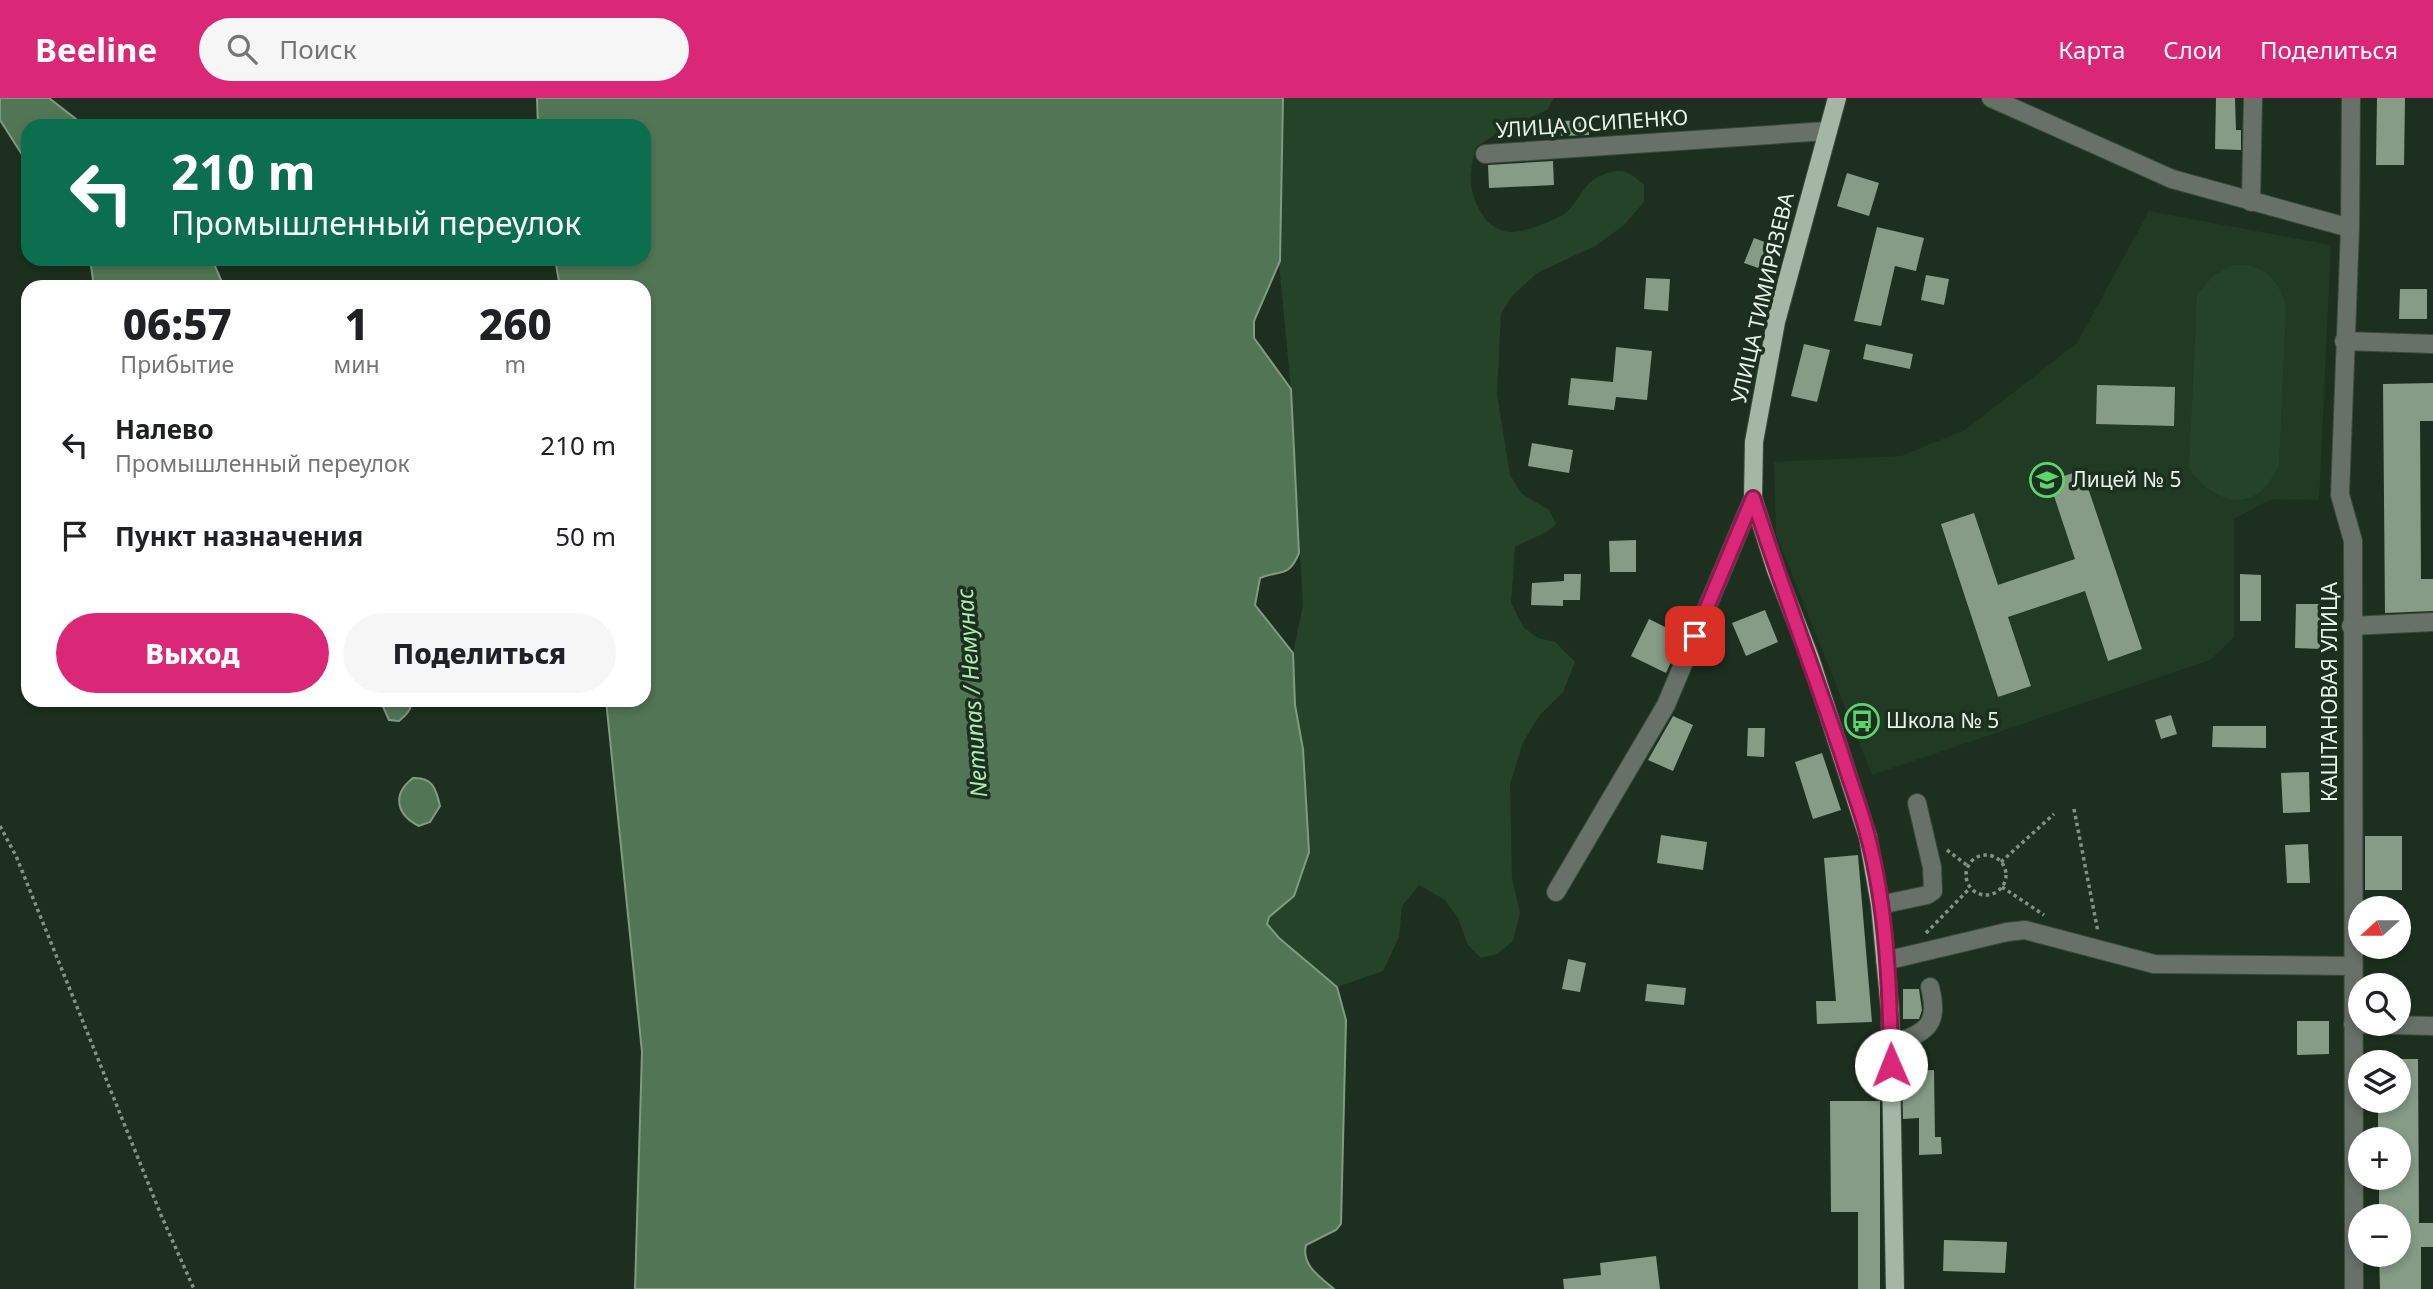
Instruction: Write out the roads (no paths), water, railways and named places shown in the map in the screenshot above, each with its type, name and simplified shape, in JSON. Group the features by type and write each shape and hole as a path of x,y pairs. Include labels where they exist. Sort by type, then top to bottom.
{"main road":[{"name":"УЛИЦА ТИМИРЯЗЕВА","path":"1837,98 1776,322 1754,442 1753,498 1776,570 1810,658 1868,837 1880,905 1894,959 1891,1045 1895,1289"}],"street":[{"path":"1991,98 2172,179 2350,228"},
{"path":"2251,202 2253,98"},
{"name":"КАШТАНОВАЯ УЛИЦА","path":"2351,98 2350,228 2340,495 2353,541 2353,973"},
{"name":"УЛИЦА ОСИПЕНКО","path":"1485,154 1827,131"},
{"path":"2344,341 2433,344"},
{"path":"1556,892 1666,705 1753,498"},
{"path":"2351,626 2433,622"},
{"path":"1880,905 1927,895 1933,891 1932,867 1917,803"},
{"path":"1894,959 2025,930 2154,964 2353,966"},
{"path":"1891,1045 1917,1035 1929,1024 1935,1010 1930,987"},
{"path":"2411,1025 2433,1026"},
{"name":"КАШТАНОВАЯ УЛИЦА","path":"2353,1036 2354,1289"}],"water":[{"path":"0,98 49,98 76,119 21,119 21,153 0,120"},
{"name":"Nemunas / Немунас","path":"537,98 1283,98 1280,261 1254,321 1254,338 1291,389 1299,553 1287,570 1260,578 1255,605 1293,653 1295,705 1303,749 1309,852 1294,896 1269,917 1267,924 1279,938 1337,987 1346,1020 1341,1224 1336,1230 1306,1245 1305,1252 1309,1265 1334,1289 635,1289 642,1052 607,707 651,707 651,280 559,280 556,266 651,266 651,119 538,119"},
{"path":"91,266 215,266 221,280 93,280"},
{"path":"383,707 410,707 399,721 389,720"},
{"path":"413,778 425,779 432,785 440,806 430,822 419,826 406,816 399,798 406,784"}],"place":[{"name":"Лицей № 5","path":"2047,480"},
{"name":"Школа № 5","path":"1862,721"}]}
